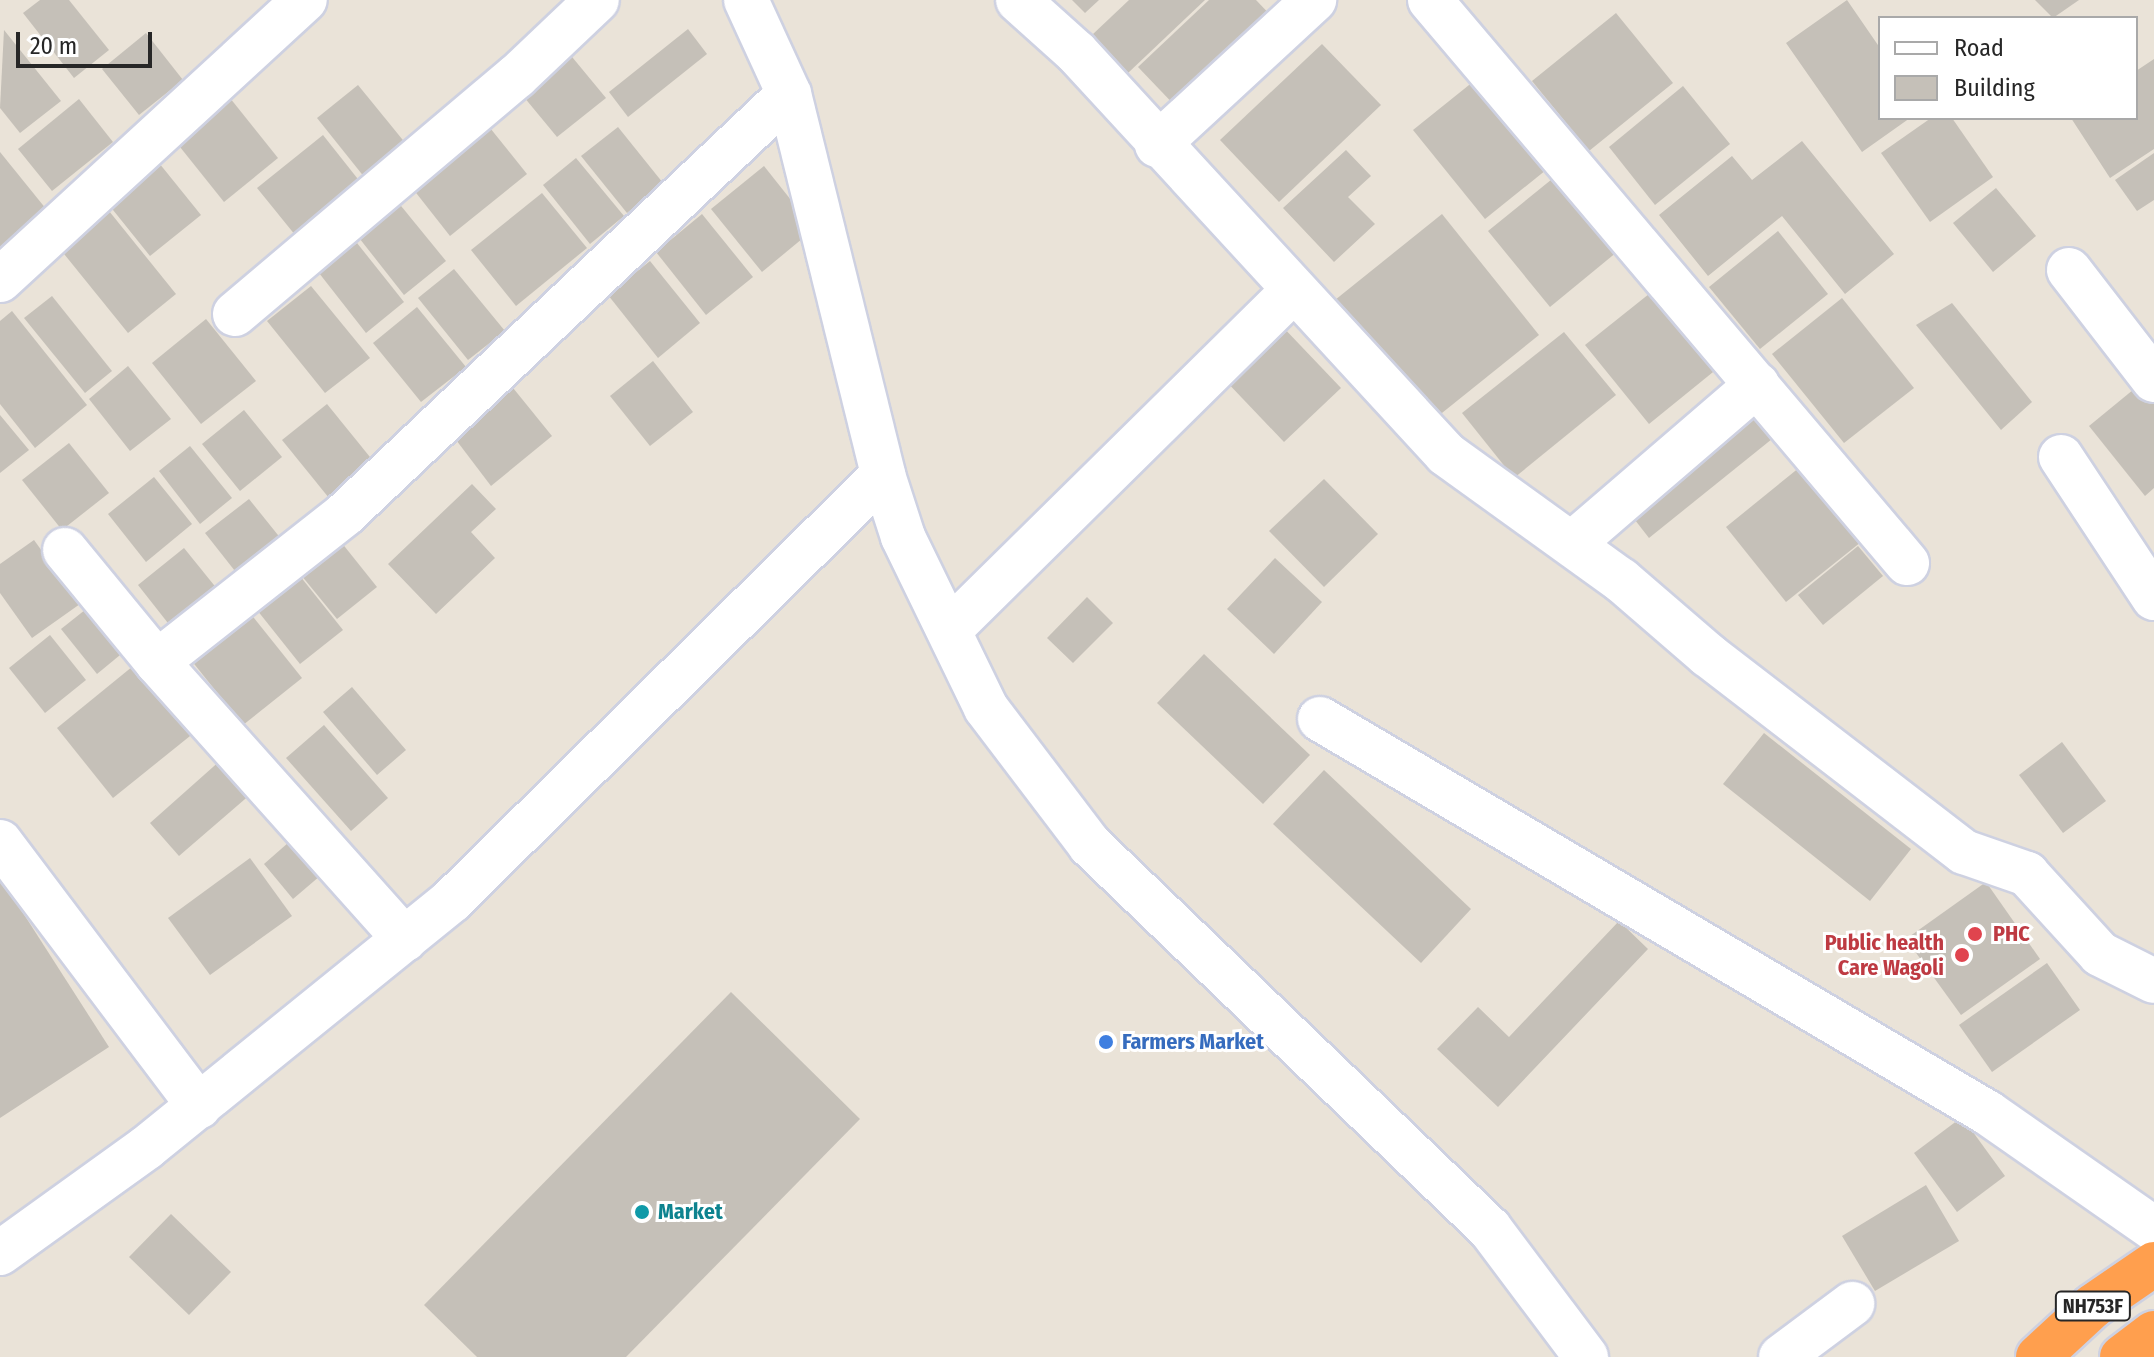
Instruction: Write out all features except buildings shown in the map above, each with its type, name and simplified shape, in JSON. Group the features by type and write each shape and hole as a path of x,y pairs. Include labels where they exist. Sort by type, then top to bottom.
{"highway":[{"name":"NH753F","path":"2038,1357 2093,1306 2154,1264"},
{"name":"NH753F","path":"2122,1357 2154,1333"}],"street":[{"path":"0,280 305,0"},
{"path":"235,314 517,76 597,0"},
{"path":"746,0 789,94 883,475 903,537 986,708 1090,845 1490,1229 1586,1357"},
{"path":"1018,0 1076,52 1157,145 1446,454 1573,543 1708,655 1964,852 2027,874 2100,954 2154,981"},
{"path":"1157,145 1314,0"},
{"path":"1430,0 1907,563"},
{"path":"157,662 345,514 789,94"},
{"path":"2069,270 2154,380"},
{"path":"949,630 1293,291"},
{"path":"1573,543 1757,385"},
{"path":"2061,457 2154,598"},
{"path":"0,1253 199,1106 405,939 650,709 883,475"},
{"path":"65,550 157,662 405,939"},
{"path":"1320,719 1988,1113 2154,1229"},
{"path":"0,842 199,1106"},
{"path":"1781,1357 1852,1304"}],"place":[{"name":"PHC","path":"1975,934"},
{"name":"Public health Care Wagoli","path":"1962,955"},
{"name":"Farmers Market","path":"1106,1042"},
{"name":"Market","path":"642,1212"}]}
